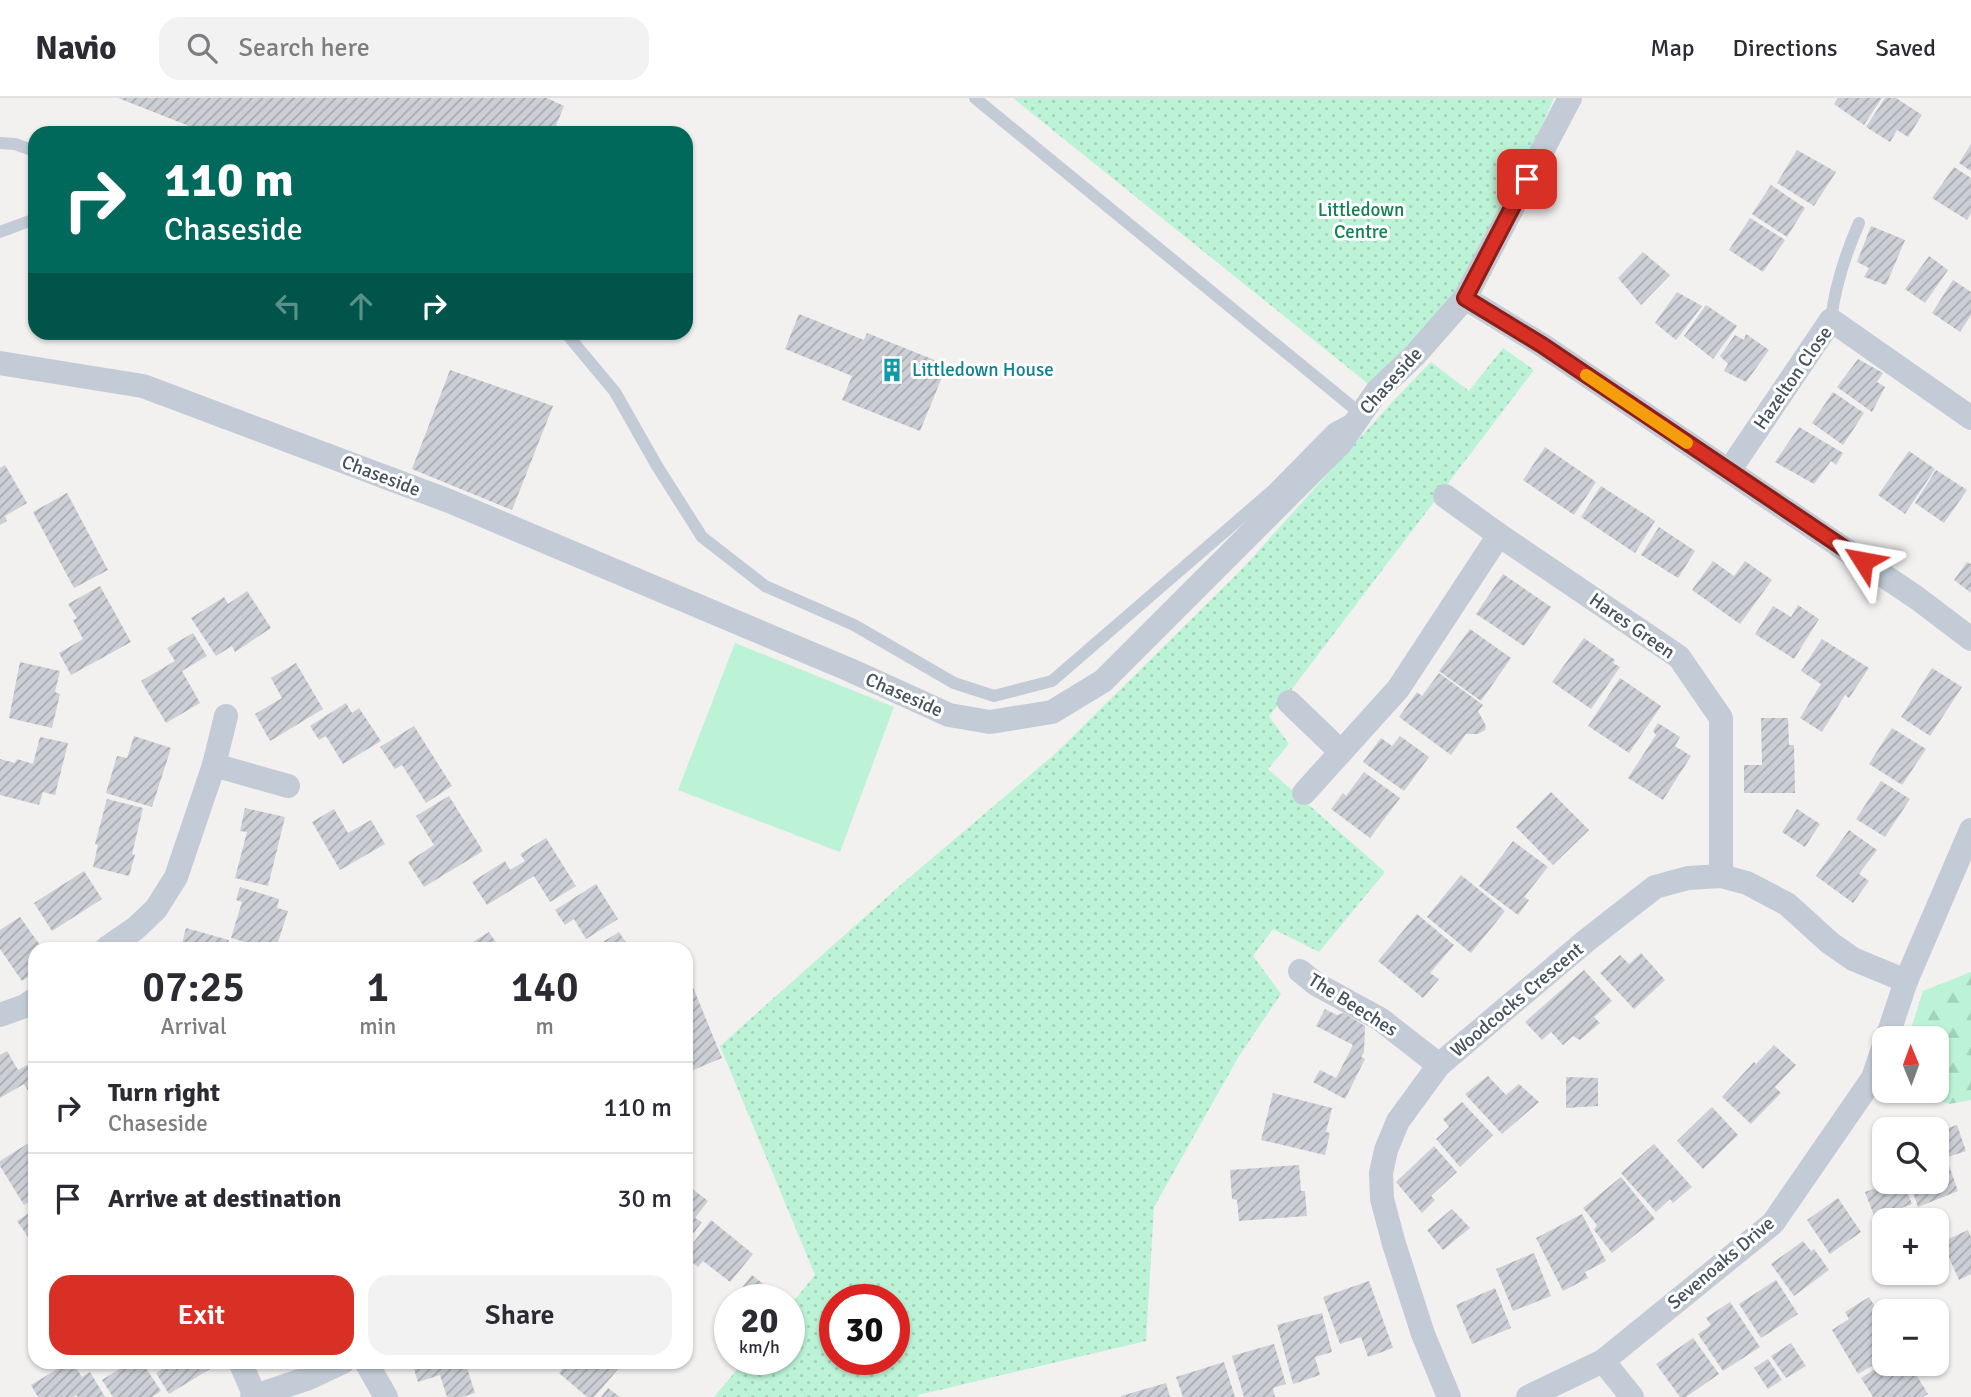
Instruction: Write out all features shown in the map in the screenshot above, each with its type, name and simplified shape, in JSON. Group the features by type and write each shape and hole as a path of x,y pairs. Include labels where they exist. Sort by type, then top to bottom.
{"street":[{"name":"Chaseside","path":"0,363 143,386 449,501 826,660 949,715 990,722 1052,712 1103,681 1341,443 1377,391 1415,355 1465,298 1570,98"},
{"path":"1465,298 1542,345 1729,471 1917,598 1971,639"},
{"name":"Hazelton Close","path":"1729,471 1831,320 1971,418"},
{"name":"Hares Green","path":"1445,496 1679,657 1721,718 1721,876"},
{"path":"1304,793 1398,689 1499,535"},
{"path":"1289,702 1341,752"},
{"path":"116,942 156,909 176,877 214,765 226,716"},
{"path":"214,765 288,786"},
{"path":"1891,1026 1906,981 1969,837"},
{"name":"Woodcocks Crescent","path":"1449,1397 1423,1334 1394,1244 1382,1199 1381,1173 1386,1150 1398,1121 1439,1065 1587,940 1656,887 1688,878 1721,876 1746,883 1787,904 1830,943 1853,959 1906,981"},
{"name":"The Beeches","path":"1300,971 1316,984 1380,1019 1439,1065"},
{"path":"0,1016 28,1004"},
{"name":"Sevenoaks Drive","path":"1528,1397 1603,1361 1773,1223 1872,1079"},
{"path":"1603,1361 1632,1397"},
{"path":"243,1369 254,1396 327,1369"},
{"path":"370,1369 386,1397"}],"lane":[{"path":"572,340 615,392 702,537 765,586 854,625 954,682 994,696 1052,681 1273,490 1333,429 1361,414 975,98"},
{"path":"0,144 15,144 28,149"},
{"path":"0,232 28,222"},
{"path":"1831,320 1834,294 1843,261 1859,223"}],"green space":[{"name":"Littledown Centre","path":"1013,98 1554,98 1465,298 1377,391"},
{"path":"1503,348 1534,370 1269,716 1289,744 1268,769 1385,872 1319,952 1273,929 1253,956 1281,994 1239,1056 1154,1207 1146,1341 918,1397 714,1397 732,1375 805,1375 805,1287 815,1275 720,1046 903,883 1056,753 1242,569 1431,362 1469,391"},
{"path":"735,643 894,707 840,852 678,790"},
{"path":"1971,972 1971,1100 1946,1103 1950,1102 1950,1026 1912,1026 1923,991"}],"building":[{"path":"118,98 547,98 564,106 556,126 189,126"},
{"path":"1838,98 1882,98 1864,125 1834,104"},
{"path":"1885,98 1896,98 1922,115 1908,137 1897,130 1890,142 1866,127"},
{"path":"1971,144 1971,171 1959,163"},
{"path":"1797,150 1836,172 1814,206 1777,183"},
{"path":"1954,167 1971,178 1971,213 1967,220 1932,198"},
{"path":"1771,185 1805,208 1787,237 1752,214"},
{"path":"1750,218 1785,240 1763,272 1729,250"},
{"path":"1871,226 1905,240 1886,285 1864,277 1869,268 1857,262"},
{"path":"1643,252 1670,275 1641,305 1618,278"},
{"path":"1929,256 1948,270 1925,303 1905,289"},
{"path":"1953,280 1971,292 1971,315 1960,332 1932,313"},
{"path":"1677,292 1702,306 1676,340 1655,323"},
{"path":"1706,305 1737,326 1713,359 1684,336"},
{"name":"Littledown House","path":"799,314 864,340 867,333 947,365 920,431 842,400 852,376 785,349"},
{"path":"1746,334 1769,350 1746,382 1724,371 1728,364 1720,356 1735,335 1744,340"},
{"path":"1858,359 1883,373 1877,382 1885,387 1872,412 1837,387"},
{"path":"450,370 553,406 512,510 412,469"},
{"path":"1833,392 1864,413 1843,445 1812,423"},
{"path":"1799,427 1843,453 1836,465 1831,461 1814,484 1775,462"},
{"path":"1545,447 1596,482 1574,515 1523,480"},
{"path":"1909,451 1935,469 1905,514 1878,495"},
{"path":"5,465 27,503 5,516 7,521 0,525 0,468"},
{"path":"1936,470 1967,490 1944,523 1915,503"},
{"path":"1601,486 1655,521 1635,553 1581,517"},
{"path":"67,493 108,570 74,588 33,512"},
{"path":"1659,527 1695,551 1678,578 1641,555"},
{"path":"1713,561 1734,576 1745,561 1772,580 1740,624 1692,590"},
{"path":"1967,562 1971,564 1971,593 1954,580"},
{"path":"1503,574 1551,607 1524,646 1476,614"},
{"path":"100,586 131,642 71,675 59,653 83,639 73,620 77,618 68,604"},
{"path":"247,591 271,628 235,652 232,646 216,656 191,618 224,597 228,604"},
{"path":"1798,605 1819,619 1794,659 1755,634 1773,606 1791,617"},
{"path":"1470,629 1511,658 1481,701 1439,671"},
{"path":"193,633 207,656 182,671 200,703 166,723 141,681 175,661 167,648"},
{"path":"1584,638 1615,660 1613,663 1620,667 1591,709 1552,682"},
{"path":"1822,639 1869,668 1849,698 1845,695 1822,732 1800,718 1821,684 1801,671"},
{"path":"20,662 60,671 55,692 60,694 52,728 9,718"},
{"path":"296,663 323,709 270,741 255,714 282,698 271,678"},
{"path":"1932,668 1962,687 1930,736 1901,717"},
{"path":"1439,673 1483,705 1478,711 1486,726 1485,730 1478,734 1466,734 1451,755 1399,717 1417,692 1422,696"},
{"path":"1620,678 1661,706 1629,753 1588,726"},
{"path":"346,703 352,713 359,708 381,741 343,764 326,736 319,740 310,726"},
{"path":"1761,718 1788,718 1789,745 1794,745 1795,793 1744,793 1744,765 1762,765"},
{"path":"1658,723 1680,737 1675,746 1691,756 1663,800 1628,778 1656,735 1653,731"},
{"path":"414,726 452,786 426,803 402,765 395,769 380,747"},
{"path":"1892,728 1926,749 1902,785 1869,764"},
{"path":"134,736 171,748 152,807 106,793 117,756 127,758"},
{"path":"1400,736 1429,757 1404,791 1363,762 1381,738 1392,746"},
{"path":"40,737 68,743 55,795 43,792 39,805 0,795 0,759 15,763 17,759 33,764"},
{"path":"1364,772 1400,798 1370,838 1331,809 1343,793 1346,796"},
{"path":"1881,781 1910,799 1885,837 1856,819"},
{"path":"1551,792 1589,830 1553,865 1516,827"},
{"path":"449,796 483,851 424,887 408,862 434,845 416,816"},
{"path":"107,799 143,808 129,876 93,867 98,845 95,844"},
{"path":"245,808 285,817 268,886 235,878 247,832 240,831"},
{"path":"334,809 348,833 371,820 385,844 340,870 312,822"},
{"path":"1797,809 1820,824 1805,847 1782,832"},
{"path":"1849,830 1877,850 1859,874 1869,881 1853,903 1816,876"},
{"path":"546,838 576,886 550,902 534,876 487,905 472,882 505,861 510,870 525,861 520,854"},
{"path":"1513,841 1548,867 1524,897 1529,900 1518,915 1479,886"},
{"path":"84,871 102,899 52,931 34,903"},
{"path":"1461,875 1505,911 1471,953 1427,917"},
{"path":"596,884 618,919 586,939 574,919 565,925 555,910"},
{"path":"240,887 279,899 277,908 288,911 278,942 245,942 231,938 242,902 236,900"},
{"path":"1417,914 1454,945 1430,973 1439,979 1423,998 1378,961"},
{"path":"20,917 38,942 28,942 28,977 22,981 0,949 0,930"},
{"path":"186,928 229,940 228,942 182,942"},
{"path":"489,932 496,942 473,942"},
{"path":"619,932 626,942 603,942"},
{"path":"1641,953 1665,980 1634,1009 1600,973 1620,955 1629,964"},
{"path":"1584,970 1612,1001 1594,1017 1600,1023 1580,1040 1573,1036 1563,1045 1551,1032 1542,1040 1525,1022"},
{"path":"693,987 722,1058 693,1070"},
{"path":"1325,1009 1337,1015 1344,1013 1365,1026 1364,1052 1361,1057 1365,1059 1345,1099 1313,1082 1320,1070 1336,1078 1353,1045 1316,1026"},
{"path":"1774,1045 1796,1065 1775,1087 1781,1093 1751,1124 1722,1097 1754,1062 1756,1064"},
{"path":"7,1051 18,1070 28,1065 28,1090 24,1084 0,1098 0,1055"},
{"path":"1488,1076 1506,1095 1519,1084 1539,1102 1502,1134 1465,1094"},
{"path":"1566,1077 1598,1078 1598,1106 1566,1108"},
{"path":"1273,1093 1332,1108 1326,1132 1330,1133 1325,1155 1261,1140"},
{"path":"1462,1102 1493,1135 1460,1167 1436,1139 1449,1127 1443,1119"},
{"path":"1712,1107 1738,1135 1703,1169 1677,1141"},
{"path":"1957,1125 1966,1151 1949,1157 1949,1128"},
{"path":"28,1143 28,1202 24,1205 0,1166 0,1161"},
{"path":"1654,1144 1692,1187 1673,1203 1670,1199 1656,1212 1621,1173"},
{"path":"1434,1146 1457,1172 1431,1196 1435,1200 1422,1213 1396,1182"},
{"path":"1299,1165 1307,1216 1239,1221 1237,1200 1232,1199 1230,1170"},
{"path":"1949,1166 1958,1191 1918,1207 1914,1194 1949,1194"},
{"path":"1621,1177 1655,1219 1612,1253 1594,1230 1597,1225 1583,1208"},
{"path":"693,1189 708,1201 695,1218 702,1222 693,1234"},
{"path":"1872,1189 1872,1194 1908,1194 1912,1204 1901,1208 1872,1208 1872,1210 1865,1192"},
{"path":"1838,1198 1861,1232 1830,1254 1807,1220"},
{"path":"1452,1209 1470,1228 1443,1250 1427,1230"},
{"path":"28,1214 28,1237 17,1221"},
{"path":"1582,1214 1606,1261 1585,1272 1588,1278 1563,1291 1536,1238"},
{"path":"711,1220 753,1254 730,1282 703,1261 698,1267 693,1263 693,1243"},
{"path":"1968,1230 1971,1237 1971,1274 1959,1280 1949,1258 1949,1239"},
{"path":"1803,1241 1811,1251 1814,1249 1829,1270 1794,1296 1771,1264"},
{"path":"1534,1253 1551,1296 1513,1311 1496,1269"},
{"path":"752,1275 764,1284 745,1284"},
{"path":"1776,1280 1798,1314 1761,1338 1739,1304"},
{"path":"1369,1281 1393,1348 1368,1357 1361,1337 1340,1344 1323,1297"},
{"path":"1495,1288 1511,1328 1472,1344 1456,1305"},
{"path":"1869,1297 1872,1302 1872,1366 1858,1374 1832,1330 1849,1319 1845,1312"},
{"path":"1730,1302 1760,1347 1723,1371 1698,1334 1711,1325 1706,1318"},
{"path":"1322,1313 1332,1352 1315,1357 1320,1375 1293,1384 1277,1325"},
{"path":"1693,1338 1719,1374 1686,1397 1680,1397 1656,1364"},
{"path":"1791,1343 1806,1366 1786,1378 1771,1356"},
{"path":"1274,1344 1286,1384 1273,1388 1275,1397 1244,1397 1232,1356"},
{"path":"1768,1359 1782,1380 1768,1389 1754,1368"},
{"path":"1224,1362 1235,1397 1183,1397 1176,1377"},
{"path":"57,1369 77,1369 82,1377 90,1372 105,1397 38,1397 31,1385"},
{"path":"120,1369 147,1369 161,1391 152,1397 113,1397 102,1380"},
{"path":"162,1369 210,1369 169,1394 156,1373"},
{"path":"414,1369 467,1369 475,1393 462,1397 447,1397 440,1375 418,1382"},
{"path":"563,1369 618,1369 594,1397 587,1397 559,1373"},
{"path":"1872,1371 1872,1376 1917,1376 1928,1394 1923,1397 1873,1397 1861,1378"},
{"path":"1166,1383 1170,1397 1121,1397 1121,1396"},
{"path":"608,1388 620,1397 601,1397"}],"slow traffic":[{"path":"1586,375 1687,443"}],"place":[{"name":"Littledown House","path":"892,370"}],"route":[{"path":"1527,179 1465,298 1542,345 1863,561"}]}
